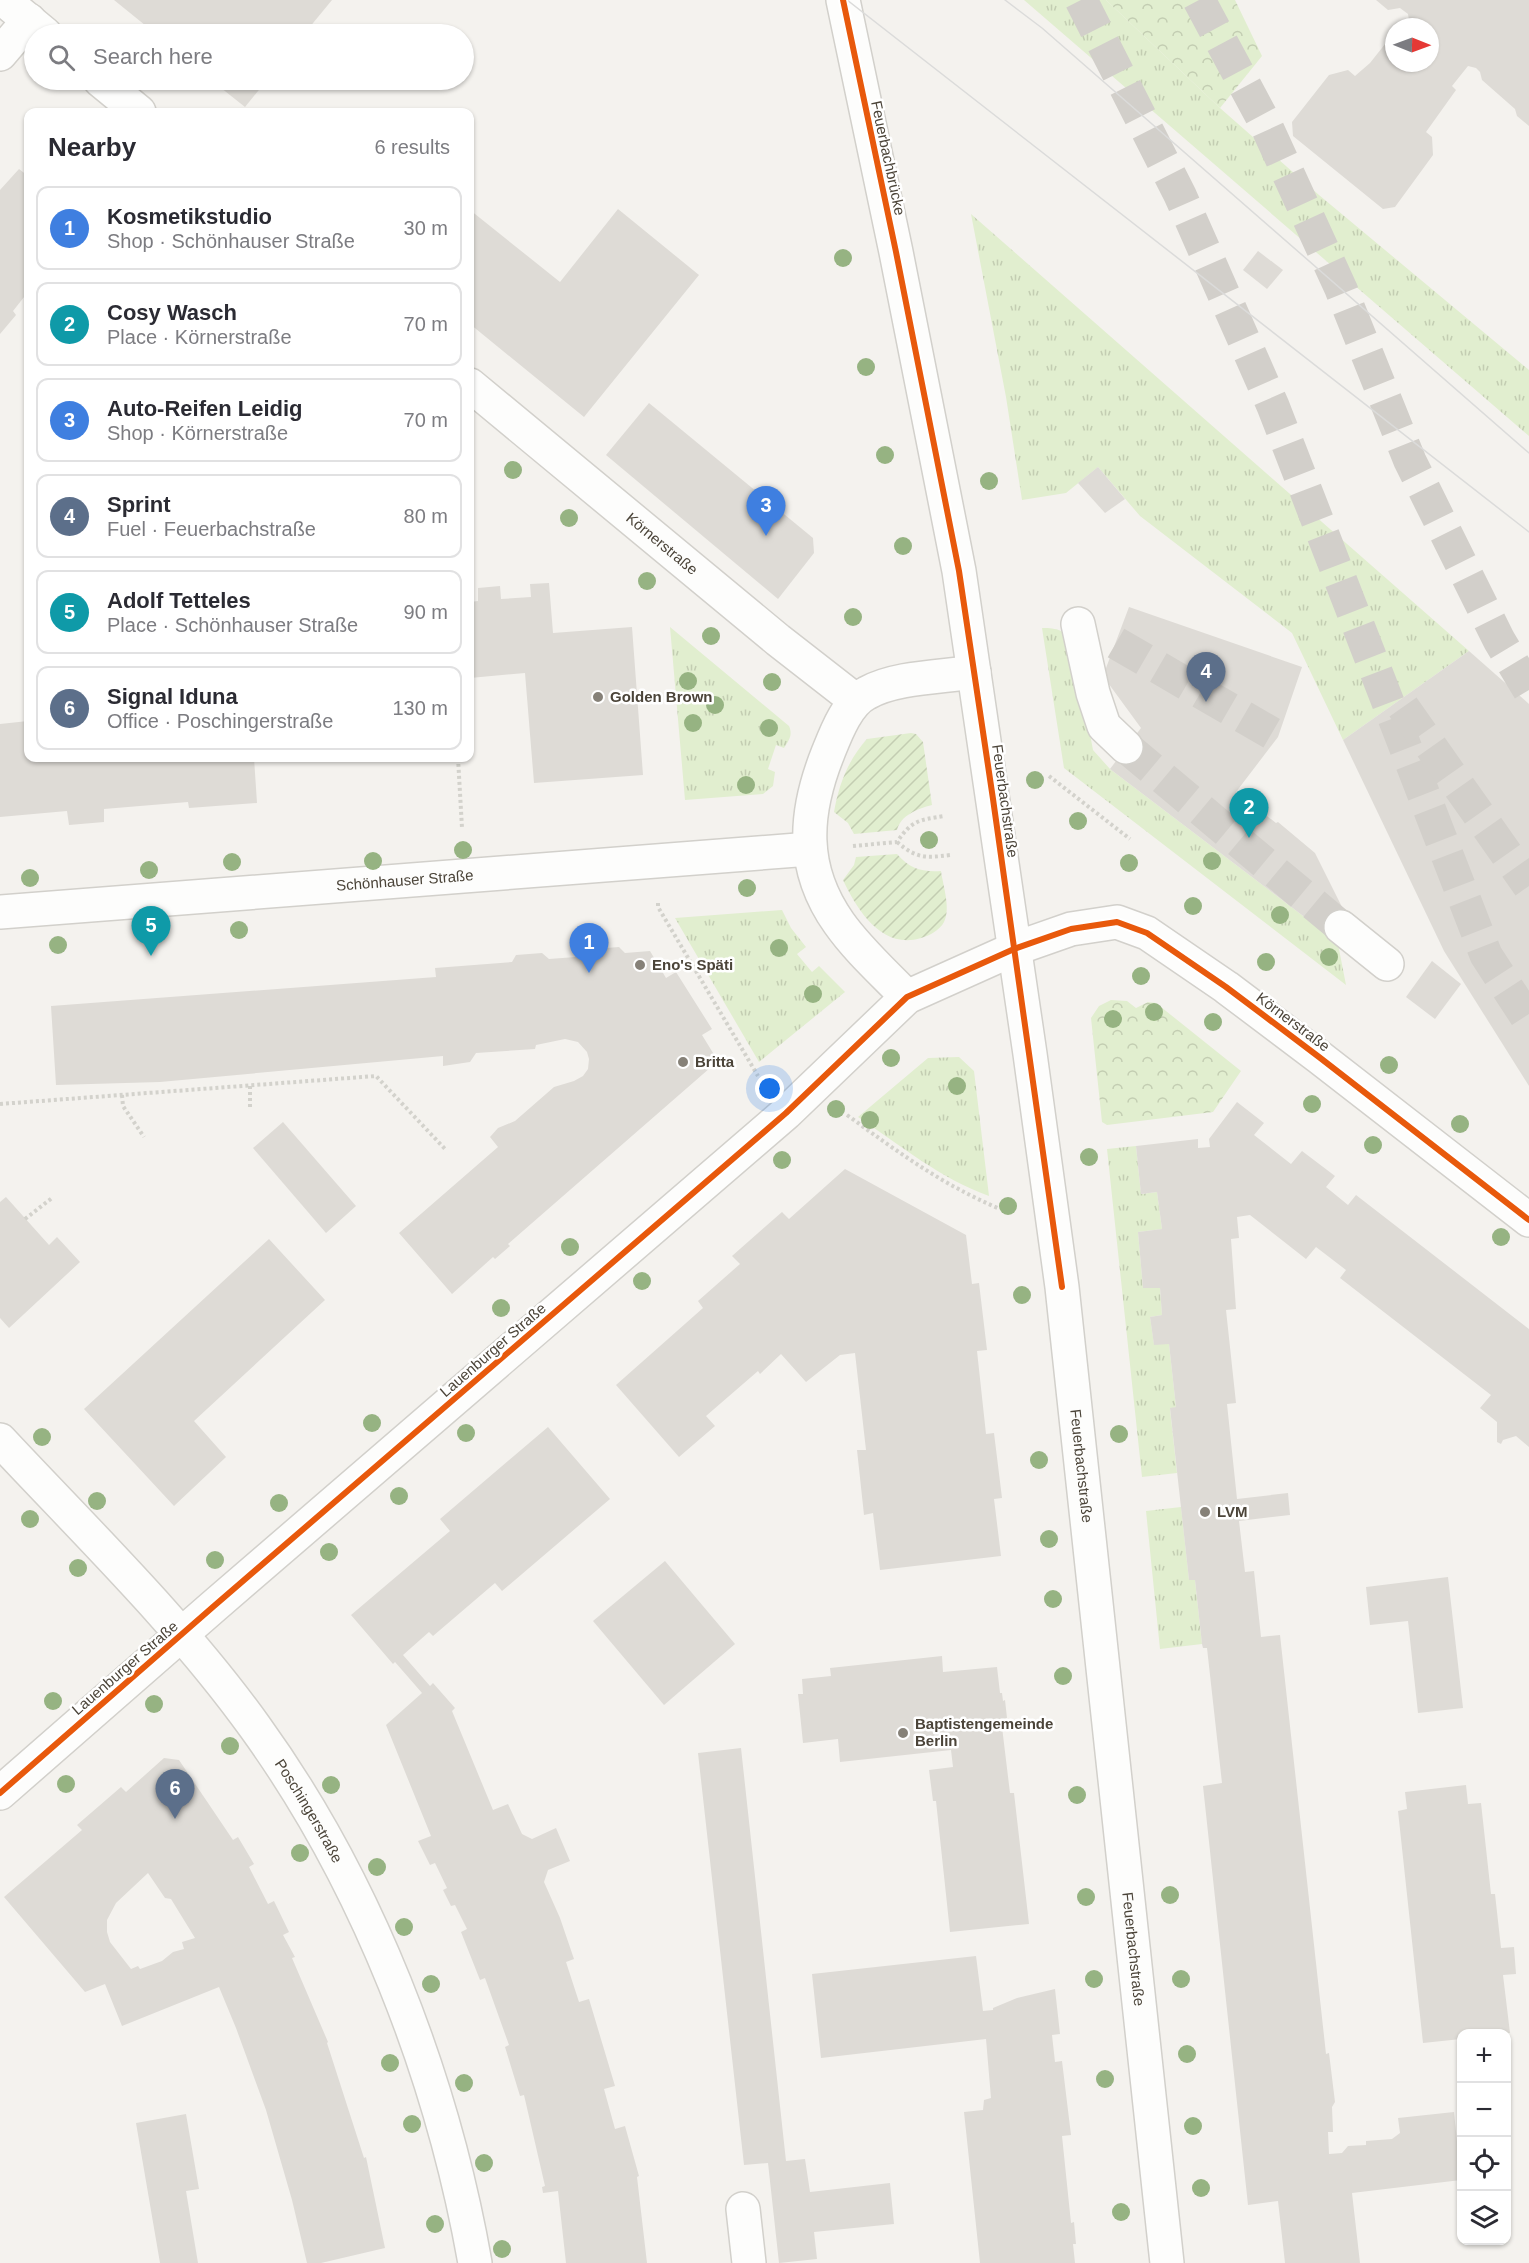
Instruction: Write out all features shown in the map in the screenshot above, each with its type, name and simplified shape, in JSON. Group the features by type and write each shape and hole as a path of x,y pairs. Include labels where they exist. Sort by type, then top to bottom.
{"street":[{"name":"Feuerbachbrücke","path":"843,0 910,321"},
{"path":"0,54 26,18"},
{"path":"112,90 134,108"},
{"name":"Feuerbachstraße","path":"910,321 959,571 1062,1287 1167,2263"},
{"name":"Körnerstraße","path":"474,389 799,658 855,700"},
{"path":"1078,624 1093,693 1104,726 1126,747"},
{"path":"907,997 839,923 827,905 810,849 809,818 816,782 830,748 855,700 882,687 974,672"},
{"name":"Schönhauser Straße","path":"0,912 810,849"},
{"name":"Körnerstraße","path":"1014,949 1071,929 1117,922 1147,933 1227,987 1529,1220"},
{"path":"1341,927 1387,964"},
{"name":"Lauenburger Straße","path":"0,1793 786,1113 907,997 1014,949"},
{"name":"Poschingerstraße","path":"0,1440 180,1635 233,1697 286,1770 317,1820 398,1988 432,2089 467,2214 475,2263"},
{"path":"743,2209 749,2263"}],"path":[{"path":"458,762 462,828"},
{"path":"1049,776 1130,839"},
{"path":"897,842 905,831 919,820 944,816"},
{"path":"842,847 897,842 909,852 920,857 950,855"},
{"path":"657,898 658,907 758,1076"},
{"path":"0,1104 376,1076 446,1150"},
{"path":"250,1086 250,1110"},
{"path":"122,1095 123,1106 144,1137"},
{"path":"846,1114 923,1170 964,1194 1000,1209"},
{"path":"25,1219 52,1198"}],"green space":[{"path":"1024,0 1106,0 1220,108 1319,195 1529,370 1529,436"},
{"path":"1106,0 1235,0 1262,56 1220,108"},
{"path":"971,214 1469,651 1343,740 1292,633 1140,516 1098,467 1066,493 1022,500 1006,397"},
{"path":"670,627 789,726 791,732 789,740 784,748 776,745 768,769 775,772 773,786 763,794 685,800"},
{"path":"1042,628 1060,631 1073,644 1093,750 1110,769 1332,938 1338,944 1346,985 1064,768"},
{"path":"916,734 923,742 932,805 906,817 897,830 854,834 848,823 834,812 842,782 850,764 867,739"},
{"path":"897,854 916,868 941,871 947,904 946,916 940,928 924,937 907,940 883,933 864,915 843,880 854,865 856,857"},
{"path":"782,910 791,928 806,947 797,954 812,972 819,966 845,992 759,1062 675,918"},
{"path":"1111,1000 1127,1001 1136,1008 1148,1002 1156,1003 1241,1071 1213,1112 1107,1125 1102,1122 1091,1018 1099,1006"},
{"path":"959,1057 974,1071 989,1196 938,1171 858,1117 928,1058"},
{"path":"1136,1146 1141,1194 1157,1192 1162,1229 1138,1232 1143,1288 1160,1288 1162,1315 1150,1317 1154,1344 1169,1344 1176,1407 1170,1409 1177,1473 1142,1477 1107,1149"},
{"path":"1181,1507 1189,1580 1195,1580 1202,1644 1160,1649 1146,1511"}],"building":[{"path":"114,0 332,0 312,24 144,24"},
{"path":"1376,0 1529,0 1529,126 1517,116 1515,109 1482,80 1476,68 1468,66 1452,86 1456,90 1426,132 1432,137 1433,155 1395,207 1383,209 1293,136 1292,122 1329,75 1348,70 1355,76 1370,63 1385,44 1385,72 1439,72 1439,18 1409,18 1408,14 1400,8 1388,10"},
{"path":"224,90 259,90 245,107"},
{"path":"19,169 24,173 24,297 13,311 16,315 0,334 0,190"},
{"path":"618,209 699,275 584,417 474,327 474,213 560,282"},
{"path":"1258,251 1283,270 1267,289 1243,270"},
{"path":"649,403 813,538 814,553 778,599 606,455"},
{"path":"1098,467 1125,499 1105,513 1078,483"},
{"path":"549,583 553,633 632,627 643,775 534,783 525,673 474,678 474,602 478,601 478,588 500,586 501,599 531,597 530,584"},
{"path":"1129,607 1302,667 1278,737 1236,792 1276,823 1278,822 1315,853 1348,919 1332,938 1110,769 1141,728 1103,676"},
{"path":"1469,651 1529,704 1529,1086 1444,951 1343,740"},
{"path":"24,721 24,762 254,762 257,803 189,808 188,802 104,809 104,822 69,825 67,811 0,817 0,724"},
{"path":"619,947 625,953 650,951 666,978 676,972 712,1029 702,1035 718,1061 508,1244 510,1246 495,1259 493,1257 452,1294 399,1233 498,1147 490,1137 498,1128 515,1121 554,1087 583,1076 588,1069 589,1059 587,1052 578,1042 565,1039 536,1045 535,1049 476,1053 470,1062 443,1066 443,1056 160,1082 56,1085 51,1006 436,977 435,968 512,962 516,955 542,953 549,959 589,956 593,949"},
{"path":"1432,961 1461,984 1435,1019 1406,997"},
{"path":"1237,1102 1264,1123 1254,1135 1291,1164 1302,1151 1335,1176 1326,1187 1348,1205 1356,1195 1529,1329 1529,1447 1516,1436 1503,1440 1501,1444 1497,1442 1497,1422 1480,1408 1491,1395 1340,1278 1346,1270 1316,1247 1306,1259 1250,1215 1237,1217 1239,1238 1231,1239 1236,1309 1226,1310 1236,1403 1227,1404 1237,1499 1288,1493 1290,1515 1239,1521 1245,1572 1254,1571 1261,1637 1280,1635 1326,2054 1329,2053 1335,2102 1332,2107 1333,2132 1328,2132 1329,2154 1342,2153 1348,2146 1366,2145 1366,2141 1392,2139 1400,2133 1398,2118 1454,2112 1457,2180 1352,2193 1360,2263 1285,2263 1278,2201 1248,2205 1203,1786 1222,1783 1207,1648 1203,1648 1202,1644 1195,1580 1189,1580 1170,1408 1176,1407 1169,1344 1154,1345 1150,1317 1162,1315 1160,1288 1143,1288 1138,1232 1162,1229 1157,1192 1141,1194 1136,1146 1198,1139 1198,1148 1210,1147 1209,1139"},
{"path":"283,1122 356,1206 326,1233 253,1148"},
{"path":"845,1169 966,1235 972,1284 979,1283 987,1350 977,1351 986,1434 994,1433 1002,1498 994,1499 1001,1556 880,1570 873,1513 864,1515 857,1450 866,1450 855,1353 840,1355 806,1382 781,1354 760,1374 758,1371 706,1416 715,1426 679,1457 616,1385 703,1308 698,1301 740,1264 732,1256 782,1212 789,1219"},
{"path":"6,1197 49,1245 57,1237 80,1262 9,1328 0,1318 0,1202"},
{"path":"269,1239 325,1300 194,1421 226,1457 174,1506 84,1409"},
{"path":"548,1427 610,1499 502,1591 495,1583 433,1636 429,1632 403,1655 430,1686 433,1683 455,1708 452,1711 493,1810 508,1804 522,1834 532,1839 556,1828 570,1861 548,1870 544,1882 560,1918 574,1959 566,1962 579,2002 589,1999 615,2086 604,2089 615,2129 625,2126 639,2176 637,2177 647,2263 566,2263 558,2191 543,2193 542,2187 545,2186 524,2095 520,2096 505,2047 509,2045 485,1978 480,1980 461,1932 467,1929 455,1905 451,1906 443,1890 447,1888 435,1863 430,1865 418,1841 431,1836 386,1725 422,1693 395,1662 393,1664 351,1615 450,1531 440,1519"},
{"path":"665,1561 735,1644 664,1705 593,1621"},
{"path":"1448,1577 1463,1708 1418,1713 1408,1621 1370,1625 1366,1587"},
{"name":"Baptistengemeinde Berlin","path":"942,1656 943,1672 997,1667 1000,1693 1002,1693 1003,1701 1005,1700 1006,1727 1002,1727 1010,1793 1014,1793 1029,1924 950,1932 936,1801 933,1801 929,1770 953,1767 951,1750 840,1762 838,1739 803,1743 798,1694 803,1694 802,1679 831,1676 830,1668"},
{"path":"741,1748 786,2161 805,2159 810,2192 890,2183 894,2224 814,2232 817,2259 779,2263 768,2163 744,2165 698,1753"},
{"path":"164,1758 179,1760 233,1840 238,1837 254,1864 249,1867 268,1904 274,1901 289,1932 283,1935 295,1957 292,1958 328,2042 364,2158 366,2157 385,2248 321,2263 307,2263 292,2200 266,2110 219,1987 122,2026 105,1984 85,1992 4,1897 82,1830 77,1825 121,1787 126,1792","holes":["148,1873 165,1898 171,1899 195,1938 182,1942 184,1949 173,1952 162,1961 140,1969 138,1966 131,1969 110,1942 107,1920 116,1903"]},
{"path":"1466,1785 1468,1804 1481,1803 1491,1894 1495,1894 1501,1948 1514,1947 1516,1974 1503,1975 1510,2029 1457,2029 1457,2039 1423,2043 1398,1811 1407,1809 1405,1792"},
{"path":"976,1956 983,2011 993,2010 1017,1998 1055,1989 1060,2034 1052,2035 1055,2062 1062,2061 1071,2135 1062,2136 1071,2223 1074,2222 1075,2263 980,2263 964,2112 983,2110 984,2100 991,2098 986,2039 821,2058 812,1974"},
{"path":"186,2114 199,2189 186,2191 198,2263 160,2263 136,2123"}],"tunnel":[{"path":"1081,0 1180,195 1273,406 1486,955 1529,1021"},
{"path":"1199,0 1265,123 1341,289 1410,461 1499,640 1529,690"},
{"path":"1116,643 1278,737"},
{"path":"1403,707 1529,886"},
{"path":"1126,747 1341,927"}],"tram line":[{"path":"847,0 1529,532"},
{"path":"1005,0 1042,28 1529,453"}],"cycle path":[{"path":"843,0 959,571 1062,1287"},
{"path":"0,1793 786,1113 907,997 1014,949 1071,929 1117,922 1147,933 1226,987 1529,1220"}],"place":[{"name":"Auto-Reifen Leidig","path":"766,536"},
{"name":"Golden Brown","path":"598,697"},
{"name":"Sprint","path":"1206,702"},
{"name":"Cosy Wasch","path":"1249,838"},
{"name":"Adolf Tetteles","path":"151,956"},
{"name":"Eno's Späti","path":"640,965"},
{"name":"Kosmetikstudio","path":"589,973"},
{"name":"Britta","path":"683,1062"},
{"name":"LVM","path":"1205,1512"},
{"name":"Baptistengemeinde Berlin","path":"903,1733"},
{"name":"Signal Iduna","path":"175,1819"}]}
